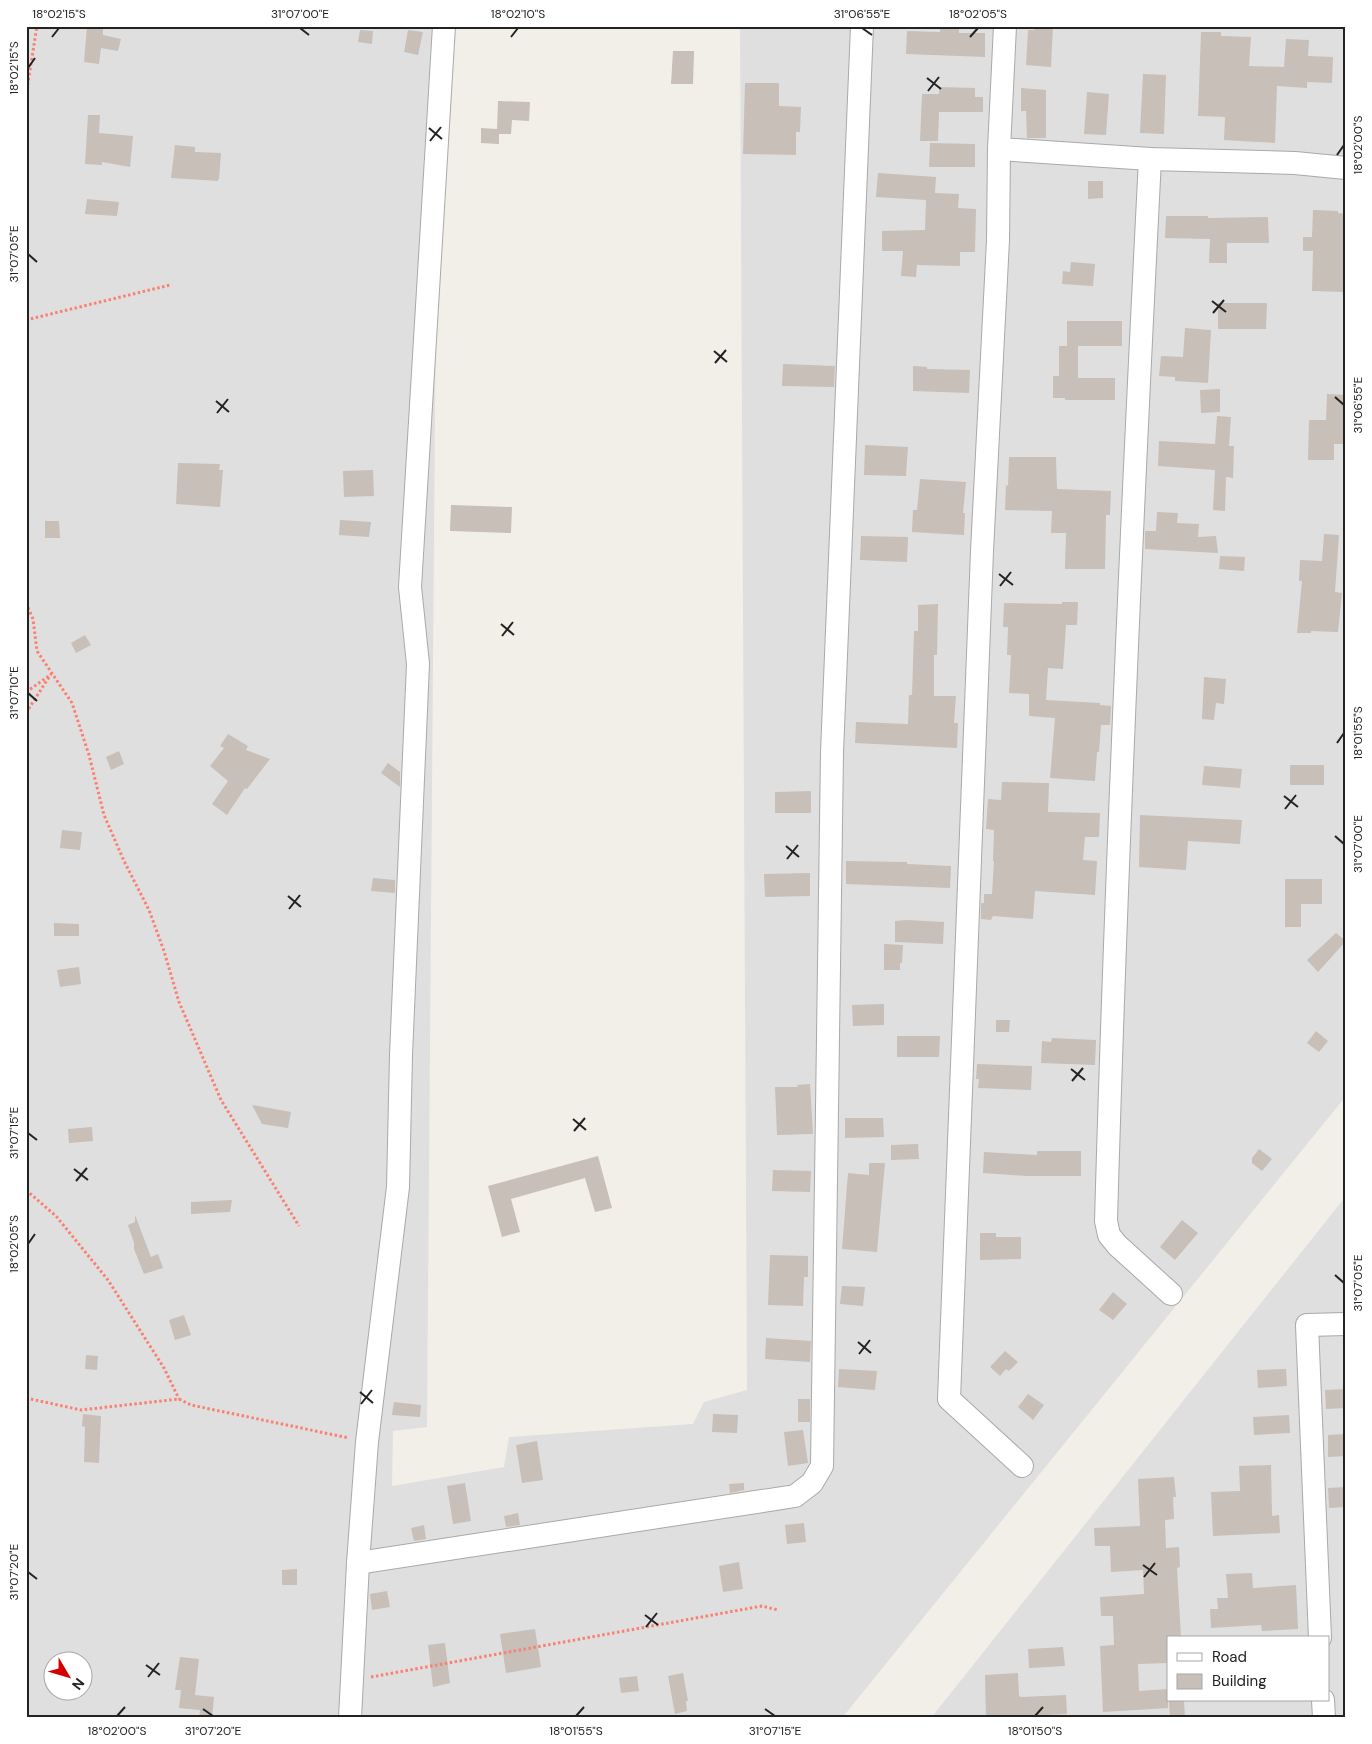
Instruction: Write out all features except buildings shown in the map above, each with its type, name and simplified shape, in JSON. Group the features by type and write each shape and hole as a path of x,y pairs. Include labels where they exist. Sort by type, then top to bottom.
{"street":[{"path":"350,1718 358,1563 367,1442 398,1188 400,1055 418,664 410,588 444,26"},
{"path":"358,1563 795,1496 812,1483 822,1466 832,752 862,26"},
{"path":"1005,26 999,149 998,240 982,551 949,1398 1022,1466"},
{"path":"999,149 1150,159 1295,164 1346,168"},
{"path":"1150,159 1126,635 1106,1221 1110,1235 1117,1245 1171,1294"},
{"path":"1320,1636 1307,1325 1346,1324"},
{"path":"1323,1702 1324,1718"}],"path":[{"path":"26,95 37,26"},
{"path":"26,320 170,285"},
{"path":"26,604 33,619 37,652 72,703 89,755 104,815 124,861 149,910 164,951 179,1002 221,1100 299,1226"},
{"path":"26,692 51,674"},
{"path":"26,713 51,674"},
{"path":"26,1190 56,1216 108,1280 164,1368 179,1399"},
{"path":"26,1398 80,1410 179,1399 191,1405 367,1442"},
{"path":"353,1680 762,1606 778,1610"}],"shaded area":[{"path":"26,26 438,26 427,1427 393,1431 392,1486 504,1467 509,1437 693,1424 704,1402 747,1390 740,26 1346,26 1346,1096 842,1718 26,1718"},
{"path":"1346,1196 1346,1718 931,1718"}]}
